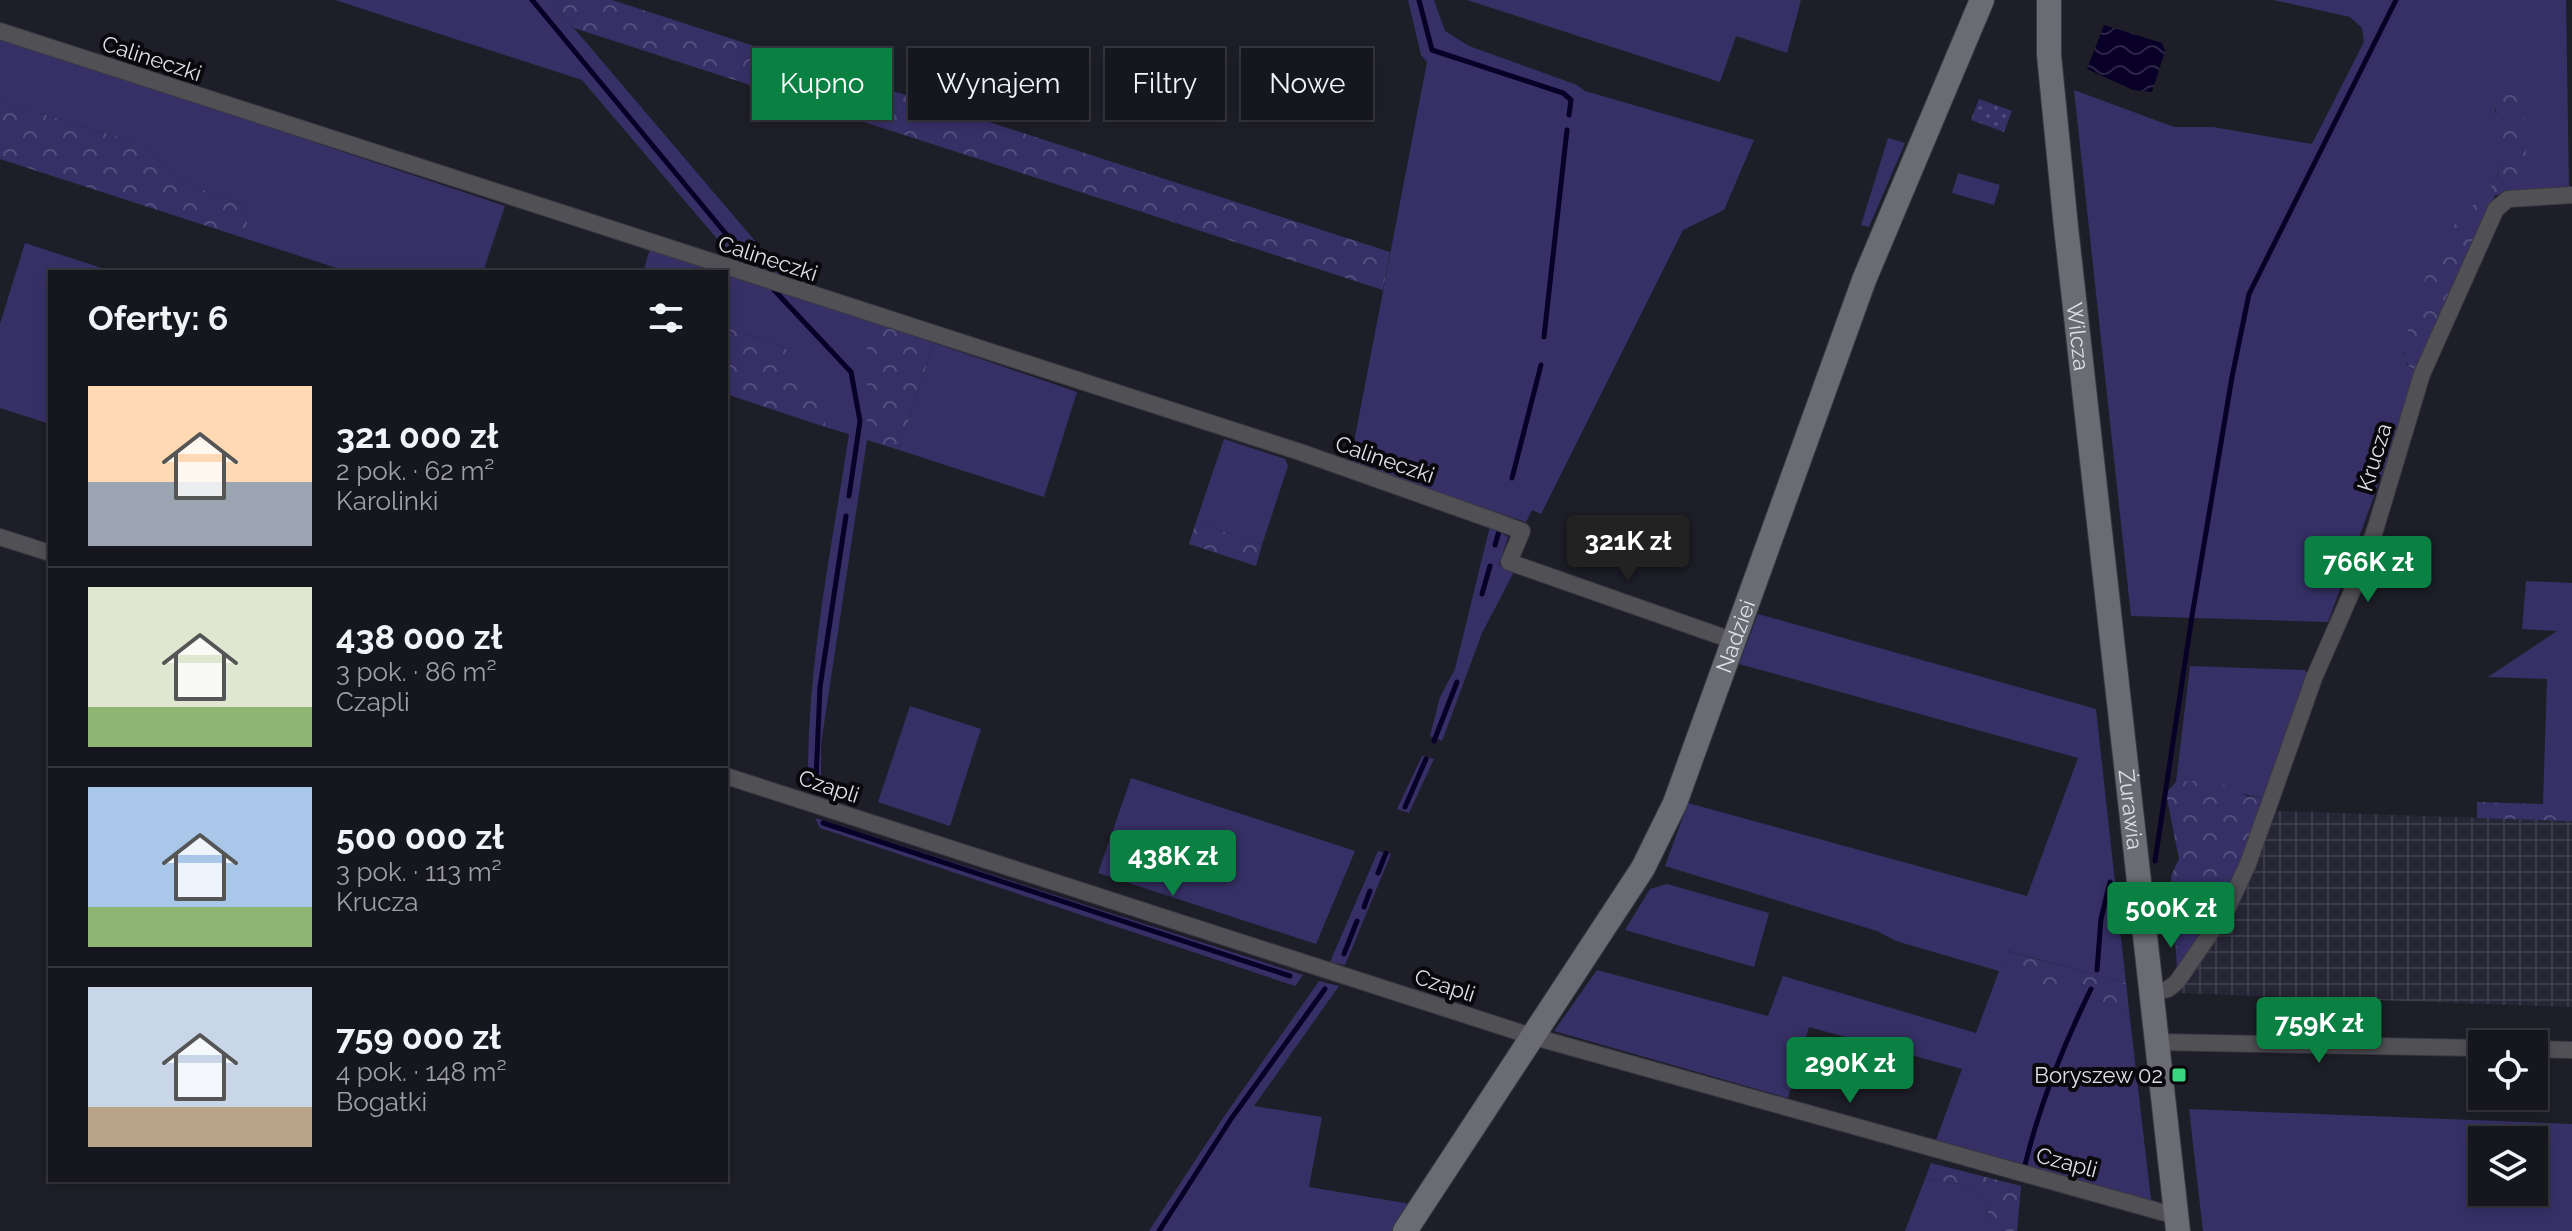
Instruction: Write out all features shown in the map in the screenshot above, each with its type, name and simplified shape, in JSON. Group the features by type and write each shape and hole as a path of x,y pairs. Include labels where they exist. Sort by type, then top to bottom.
{"street":[{"name":"Nadziei","path":"1405,1231 1643,868 1675,803 1864,280 1982,0"},
{"name":"Wilcza","path":"2049,0 2049,55 2066,227 2116,674"},
{"name":"Calineczki","path":"0,31 1271,443 1522,531 1509,562 1734,641"},
{"name":"Krucza","path":"2151,993 2168,989 2177,982 2227,909 2248,864 2314,678 2368,550 2422,374 2496,209 2508,199 2572,195"},
{"path":"0,537 48,552"},
{"name":"Żurawia","path":"2116,674 2157,1042 2171,1219"},
{"name":"Czapli","path":"728,777 1531,1036 2171,1219"},
{"path":"2157,1042 2468,1048"},
{"path":"2548,1049 2572,1050"}],"shaded area":[{"path":"2276,811 2572,821 2572,1007 2179,993 2241,899"}],"green space":[{"path":"335,0 550,0 790,282 741,267 582,80"},
{"path":"550,0 612,0 760,48 752,48 752,86 574,28"},
{"path":"1408,0 1434,0 1445,31 1469,46 1577,85 1585,91 1754,140 1724,210 1683,230 1541,514 1532,510 1526,522 1350,463 1427,62 1421,55"},
{"path":"1467,0 1801,0 1787,53 1736,36 1720,82"},
{"path":"2273,0 2566,0 2569,189 2519,193 2520,89 2503,88 2495,110 2503,150 2500,168 2493,185 2434,258 2403,353 2407,365 2419,373 2328,622 2131,616 2074,90 2174,127 2213,127 2312,144 2364,42 2362,28 2350,17"},
{"path":"0,37 505,206 484,270 343,270 244,238 249,213 240,204 192,186 171,174 144,145 0,101"},
{"path":"2503,88 2520,88 2527,146 2519,193 2495,195 2419,373 2407,364 2404,355 2411,321 2437,251 2459,219 2486,193 2498,174 2501,147 2496,110"},
{"path":"892,91 908,96 908,120 982,120 1390,252 1383,290 858,120 892,120"},
{"path":"1979,99 2012,111 2004,132 1971,120"},
{"path":"0,101 144,145 171,174 192,186 240,204 249,213 244,238 0,159"},
{"path":"1888,138 1905,143 1869,227 1861,225"},
{"path":"1958,173 2000,185 1994,205 1952,193"},
{"path":"25,243 108,270 48,270 48,423 0,408 0,324"},
{"path":"651,246 721,270 644,270"},
{"path":"728,272 867,320 867,440 821,744 821,793 808,789 811,700 821,611 849,434 825,427 825,412 785,348 728,328"},
{"path":"867,320 934,343 899,450 867,440"},
{"path":"728,328 785,348 819,392 825,412 825,427 728,395"},
{"path":"934,343 1077,392 1044,497 899,450"},
{"path":"1224,439 1285,459 1288,466 1262,545 1196,522"},
{"path":"1196,522 1262,545 1256,566 1189,544"},
{"path":"1490,526 1508,537 1499,565 1515,570 1482,633 1442,741 1430,736 1440,697 1455,669"},
{"path":"2526,581 2572,583 2572,805 2543,805 2547,679 2488,677 2557,631 2522,629"},
{"path":"1758,614 2096,709 2126,983 2008,951 2000,970 2129,1010 2151,1200 1936,1140 1962,1069 1809,1027 1788,1098 1554,1031 1597,970 1768,1016 1783,976 1976,1033 1999,971 1665,866 1688,803 2027,896 2078,758 1739,664"},
{"path":"2190,666 2304,670 2308,673 2269,799 2211,785 2176,782"},
{"path":"910,706 981,729 950,826 878,802"},
{"path":"1422,756 1434,759 1409,813 1397,809"},
{"path":"1131,778 1355,851 1316,944 1098,873"},
{"path":"2176,782 2218,782 2247,796 2269,799 2219,909 2177,968 2171,876 2179,859 2166,793"},
{"path":"2477,802 2572,805 2572,821 2477,818"},
{"path":"815,818 1303,975 1295,986 820,828"},
{"path":"1378,851 1391,854 1345,965 1330,962"},
{"path":"1667,884 1769,913 1754,967 1625,930 1650,889"},
{"path":"2007,951 2126,983 2129,1010 2000,971"},
{"path":"1319,981 1339,986 1254,1106 1322,1117 1309,1187 1411,1204 1393,1231 1149,1231 1223,1118"},
{"path":"2189,1109 2572,1124 2572,1231 2203,1231"},
{"path":"1931,1163 2021,1186 2017,1231 1989,1231 1989,1215 1980,1194 1963,1185 1925,1179"},
{"path":"1925,1179 1963,1185 1980,1194 1989,1215 1989,1231 1905,1231"}],"water":[{"path":"2104,25 2162,43 2165,51 2152,92 2133,90 2087,69"}],"waterway":[{"path":"532,0 741,252"},
{"path":"1419,0 1432,50 1563,93 1571,100 1569,115"},
{"path":"2155,861 2192,616 2249,294 2396,0"},
{"path":"1544,337 1567,130"},
{"path":"774,290 851,372 860,421 849,496"},
{"path":"1512,478 1541,365"},
{"path":"816,780 820,687 846,516"},
{"path":"1495,545 1499,531"},
{"path":"1482,594 1490,566"},
{"path":"1434,741 1457,682"},
{"path":"1405,807 1426,759"},
{"path":"823,823 1290,976"},
{"path":"1378,873 1386,853"},
{"path":"2097,970 2101,919 2110,882"},
{"path":"1364,907 1370,891"},
{"path":"1344,954 1357,921"},
{"path":"1159,1231 1231,1119 1325,989"},
{"path":"2025,1165 2053,1075 2091,989"}],"place":[{"name":"Boryszew 02","path":"2179,1075"}]}
